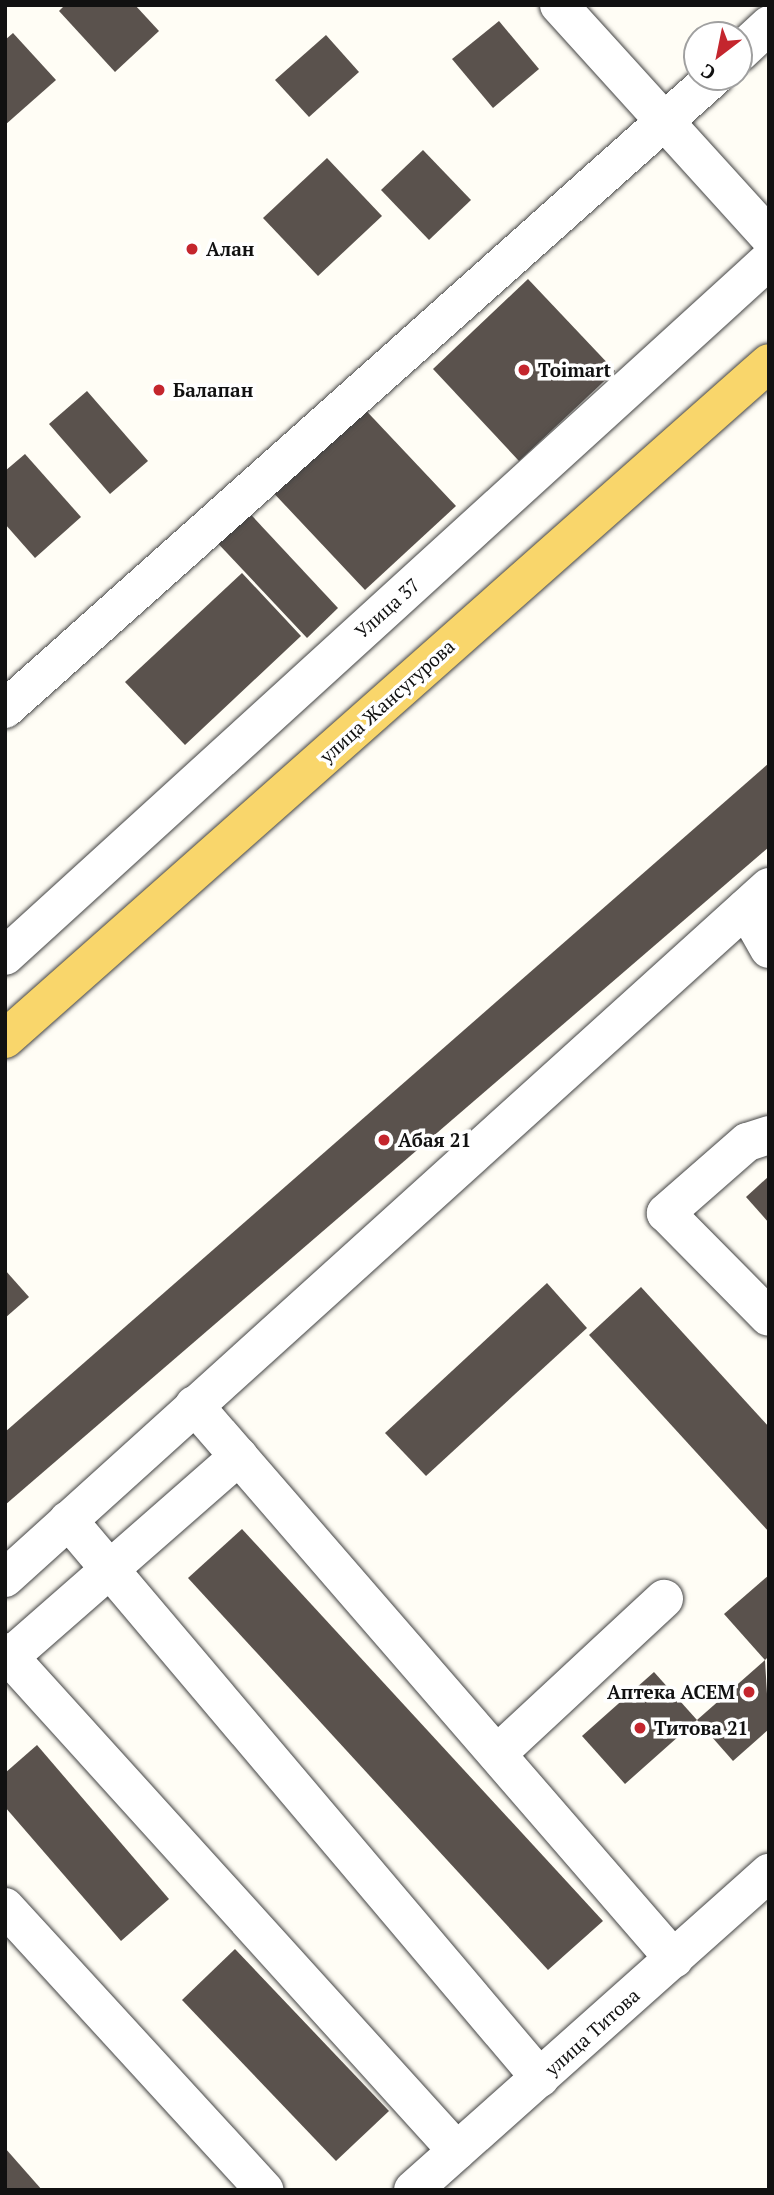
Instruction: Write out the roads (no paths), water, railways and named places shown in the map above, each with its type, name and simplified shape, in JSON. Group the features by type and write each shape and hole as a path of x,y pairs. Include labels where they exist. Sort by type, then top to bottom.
{"main road":[{"name":"улица Жансугурова","path":"5,1039 769,363"}],"street":[{"path":"559,5 769,237"},
{"path":"753,40 769,25"},
{"path":"5,709 699,91"},
{"name":"Улица 37","path":"5,956 769,260"},
{"path":"5,1578 757,897 769,949"},
{"path":"769,1135 747,1142 666,1213 769,1317"},
{"path":"194,1405 674,1959"},
{"path":"239,1456 110,1571 7,1656 457,2151"},
{"path":"68,1520 540,2078"},
{"path":"497,1754 664,1599"},
{"name":"улица Титова","path":"413,2190 769,1873"},
{"path":"5,1907 264,2190"}],"place":[{"name":"Алан","path":"192,249"},
{"name":"Toimart","path":"524,370"},
{"name":"Балапан","path":"159,390"},
{"name":"Абая 21","path":"384,1140"},
{"name":"Аптека АСЕМ","path":"749,1692"},
{"name":"Титова 21","path":"640,1728"}]}
